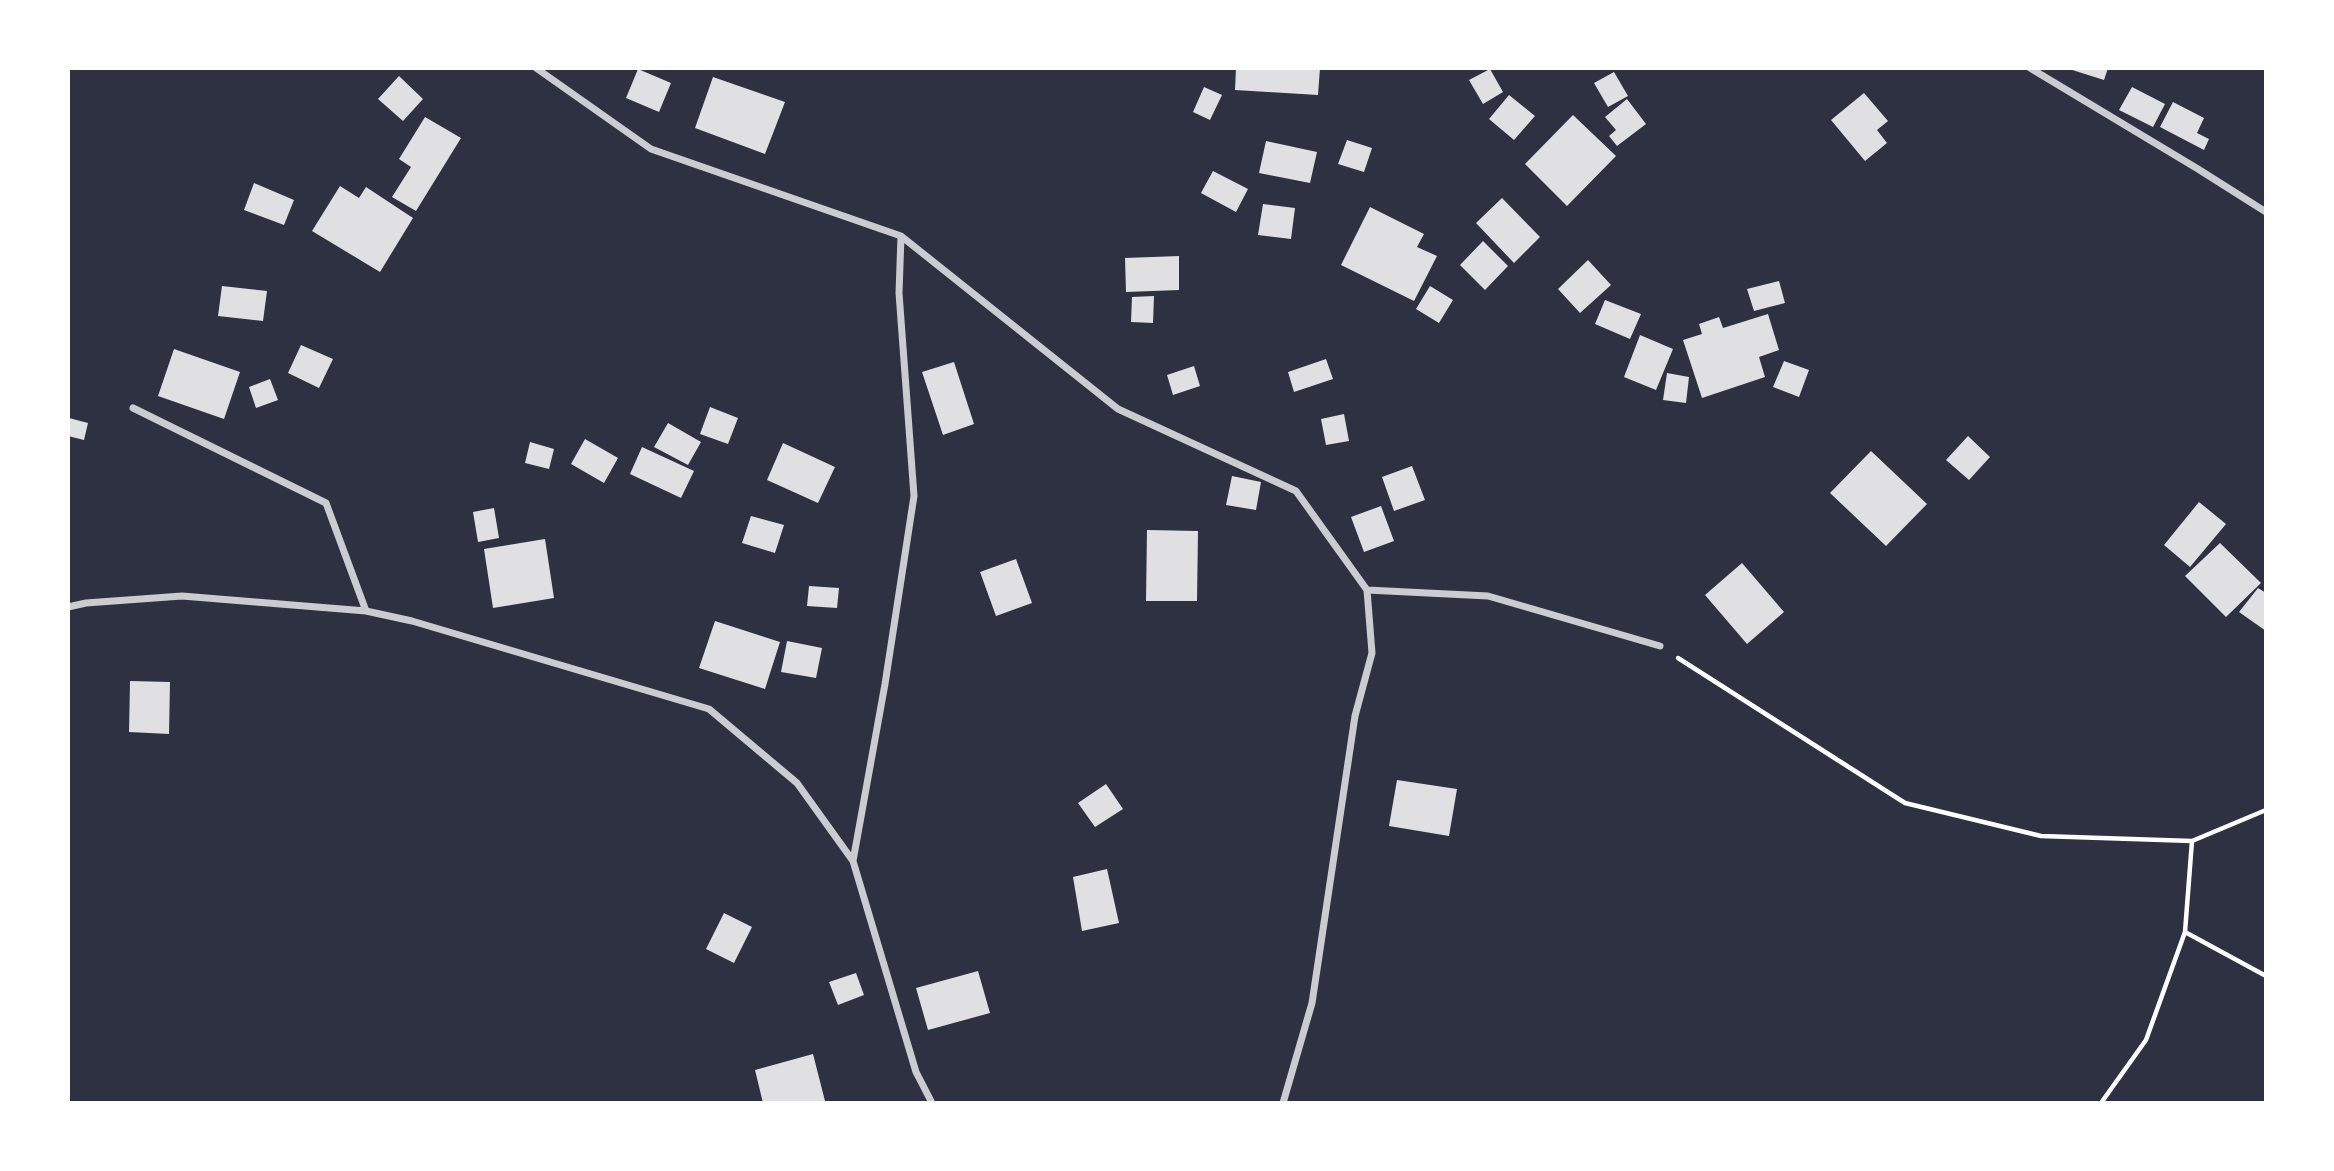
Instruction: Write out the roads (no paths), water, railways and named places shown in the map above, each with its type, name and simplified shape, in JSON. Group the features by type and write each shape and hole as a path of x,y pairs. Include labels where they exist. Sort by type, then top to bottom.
{"street":[{"path":"536,68 651,149 901,236 1118,409 1296,491 1367,590 1373,653 1355,716 1312,1003 1283,1103"},
{"path":"2031,68 2266,212"},
{"path":"853,860 885,684 914,496 899,293 901,236"},
{"path":"133,408 326,503 366,611"},
{"path":"1367,590 1488,596 1660,646"},
{"path":"68,607 86,603 182,596 366,611 412,621 709,709 797,783 853,860 916,1072 932,1103"}]}
